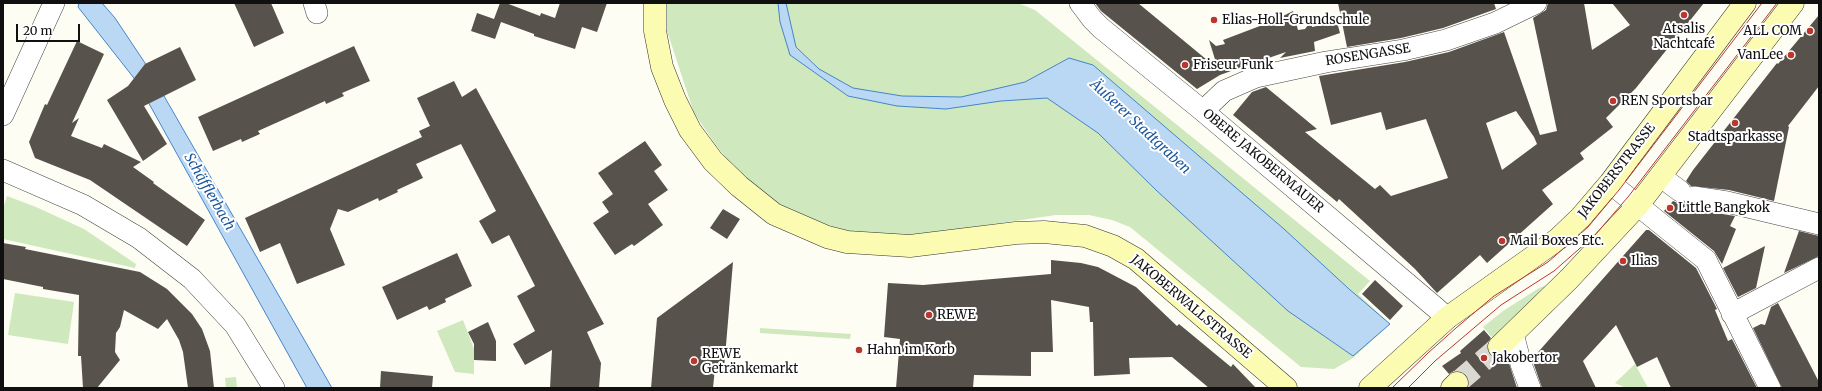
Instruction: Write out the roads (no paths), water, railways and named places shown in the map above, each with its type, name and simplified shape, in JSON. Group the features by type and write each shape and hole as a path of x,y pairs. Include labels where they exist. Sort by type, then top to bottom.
{"street":[{"path":"3,115 54,3"},
{"name":"JAKOBERWALLSTRASSE","path":"655,3 655,31 662,67 675,100 690,130 713,161 739,186 774,214 827,237 847,242 910,246 1016,233 1044,232 1085,236 1113,246 1136,259 1286,388"},
{"name":"OBERE JAKOBERMAUER","path":"1080,3 1101,28 1203,110 1447,318"},
{"name":"ROSENGASSE","path":"1203,110 1224,91 1256,78 1326,62 1408,49 1446,40 1495,23 1536,3"},
{"name":"JAKOBERSTRASSE","path":"1370,388 1447,318 1558,239 1582,217 1610,183 1744,3"},
{"path":"1530,388 1521,364 1506,340 1570,279 1638,205 1793,3"},
{"path":"3,170 83,204 139,238 192,279 235,325 274,388"},
{"path":"1660,176 1687,194 1819,224"},
{"path":"1610,183 1706,260 1770,388"},
{"path":"1732,314 1819,268"}],"water":[{"name":"Schäfflerbach","path":"79,3 102,3 115,18 145,63 332,388 307,388 137,82 78,7"},
{"name":"Äußerer Stadtgraben","path":"778,3 786,3 796,47 819,69 853,88 902,96 961,97 1025,82 1069,58 1093,65 1284,229 1349,289 1390,324 1353,356 1288,311 1157,191 1098,133 1047,98 1001,101 946,109 897,106 848,96 790,55 780,22"}],"tunnel":[{"path":"1457,383 1499,347"}],"tram line":[{"path":"1392,388 1428,353 1494,296 1548,262 1588,227 1619,190 1762,3"},
{"path":"1408,388 1435,361 1501,305 1554,271 1595,235 1628,197 1777,3"}],"place":[{"name":"Atsalis Nachtcafé","path":"1684,15"},
{"name":"Elias-Holl-Grundschule","path":"1214,20"},
{"name":"ALL COM","path":"1810,31"},
{"name":"VanLee","path":"1791,55"},
{"name":"Friseur Funk","path":"1185,65"},
{"name":"REN Sportsbar","path":"1613,101"},
{"name":"Stadtsparkasse","path":"1735,123"},
{"name":"Little Bangkok","path":"1670,208"},
{"name":"Mail Boxes Etc.","path":"1502,241"},
{"name":"Ilias","path":"1623,261"},
{"name":"REWE","path":"929,315"},
{"name":"Hahn im Korb","path":"859,350"},
{"name":"Jakobertor","path":"1484,358"},
{"name":"REWE Getränkemarkt","path":"694,361"}]}
